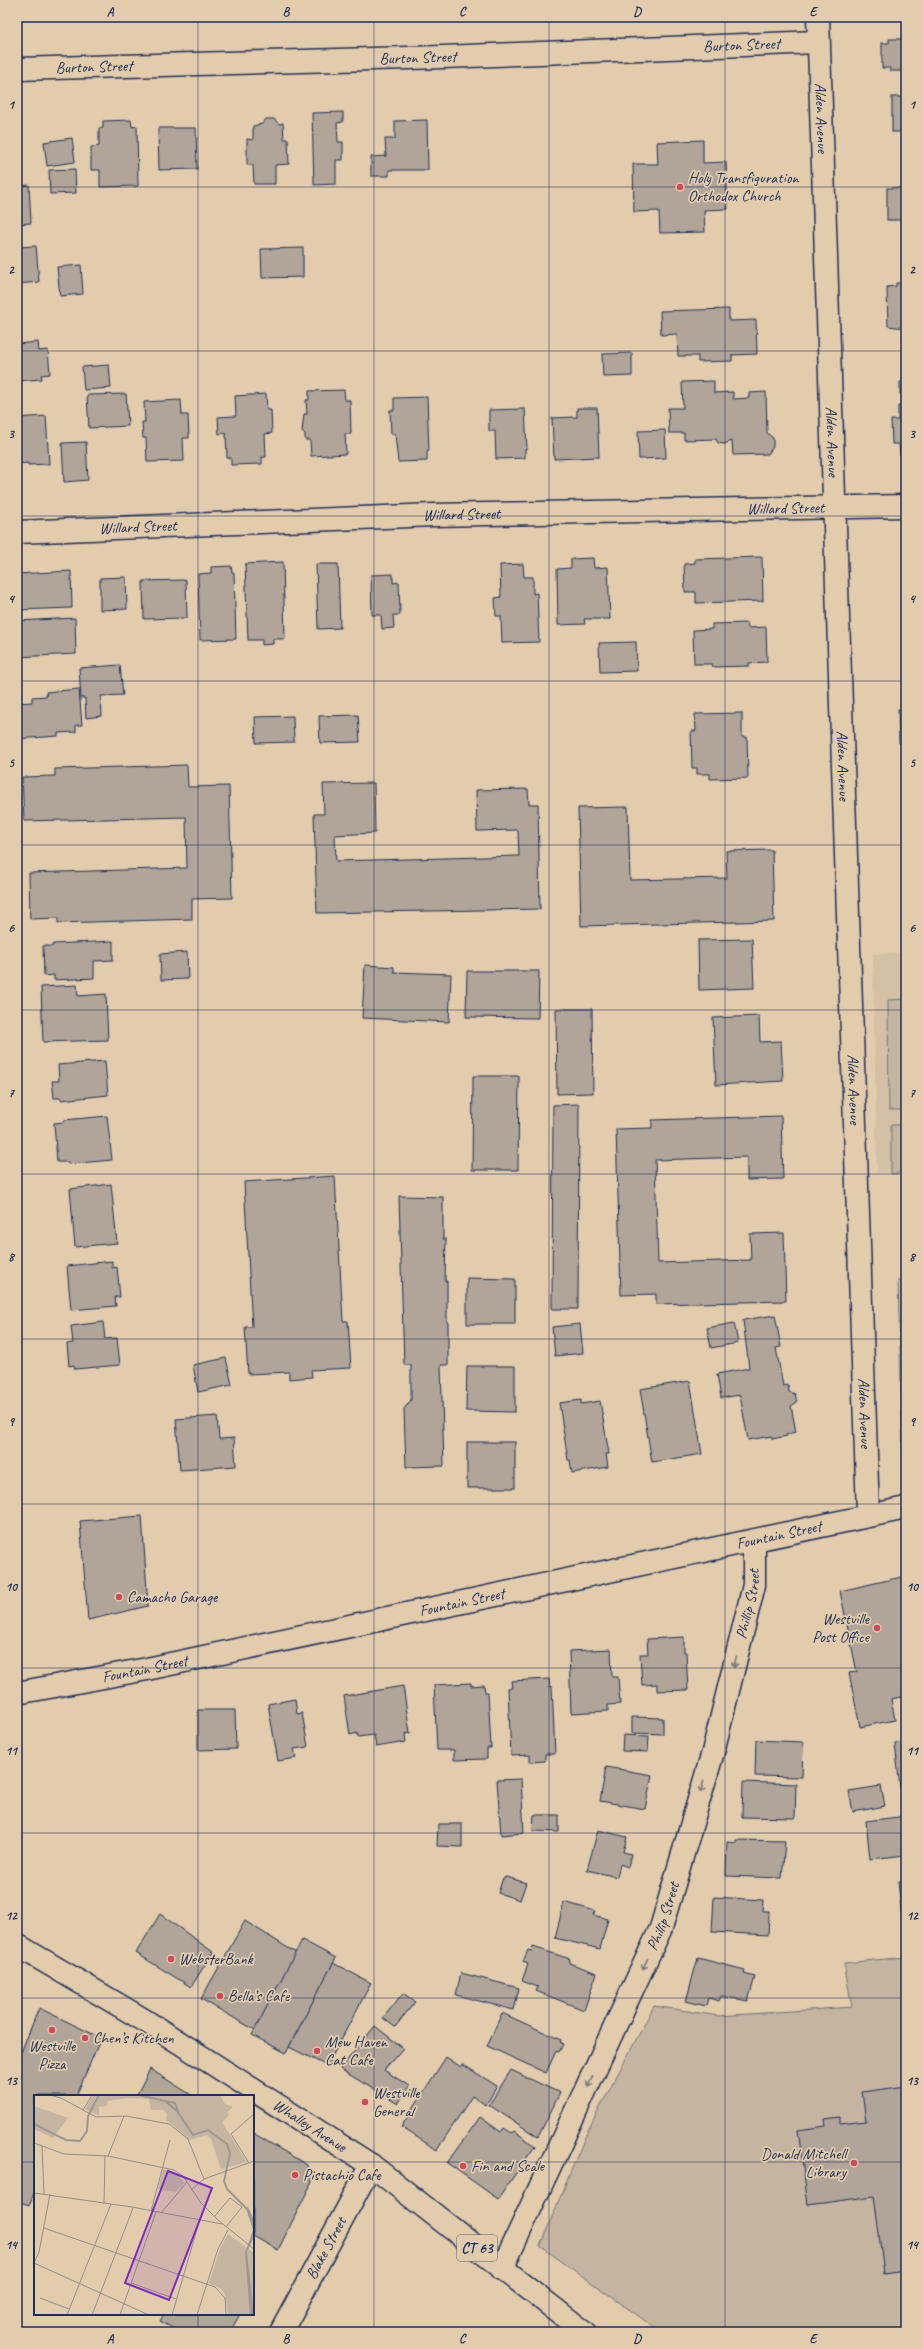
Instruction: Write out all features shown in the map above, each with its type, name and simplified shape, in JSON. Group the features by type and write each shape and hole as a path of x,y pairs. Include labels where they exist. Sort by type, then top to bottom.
{"street":[{"name":"Alden Avenue","path":"818,17 868,1514"},
{"name":"Burton Street","path":"17,69 435,58 818,42"},
{"name":"Willard Street","path":"17,532 434,515 906,506"},
{"name":"Fountain Street","path":"17,1693 148,1669 754,1541 868,1514 906,1508"},
{"name":"Phillip Street","path":"502,2269 661,1928 713,1752 754,1585 754,1541"},
{"name":"Whalley Avenue","path":"17,1945 144,2020 371,2165 408,2192 502,2269 584,2332"},
{"name":"Blake Street","path":"281,2332 371,2165"}],"shaded area":[{"path":"906,952 906,1172 877,1173 873,954"},
{"path":"906,999 906,1110 889,1110 888,1000"},
{"path":"891,1125 906,1125 906,1172 891,1174"},
{"path":"898,1280 906,1280 906,1463 903,1457"},
{"path":"906,1957 906,2332 669,2332 654,2327 540,2246 588,2130 654,2006 719,2016 852,2007 844,1963"}],"building":[{"path":"889,39 906,39 906,71 890,71 890,68 882,68 882,43 889,43"},
{"path":"892,97 906,97 906,132 892,132"},
{"path":"343,112 343,122 337,123 338,142 343,142 343,160 336,160 336,184 314,185 312,113"},
{"path":"266,119 274,119 279,124 283,123 284,139 288,139 289,164 275,165 275,184 254,184 253,165 247,165 247,139 253,140 253,126 262,124"},
{"path":"131,120 132,127 137,126 138,186 100,187 100,170 91,170 91,147 99,146 99,128 103,128 103,121"},
{"path":"427,120 428,170 389,170 389,176 371,176 371,157 386,156 385,139 395,139 395,121"},
{"path":"19,121 22,160 17,161 17,122"},
{"path":"158,128 196,128 197,169 159,170"},
{"path":"72,138 75,162 47,166 44,142"},
{"name":"Holy Transfiguration Orthodox Church","path":"703,140 703,163 726,162 728,209 704,210 705,232 660,233 659,211 634,212 633,164 658,164 657,142"},
{"path":"75,169 76,193 50,194 49,170"},
{"path":"29,185 31,223 17,224 17,186"},
{"path":"887,188 906,188 906,220 887,220"},
{"path":"36,246 39,282 17,284 17,247"},
{"path":"303,248 303,277 262,278 261,249"},
{"path":"81,265 83,294 60,296 57,267"},
{"path":"896,283 906,283 906,328 888,326 887,287 896,286"},
{"path":"729,309 729,321 756,320 757,354 732,355 732,361 698,362 698,356 678,356 677,334 661,335 660,311"},
{"path":"38,342 39,351 48,350 50,374 41,375 42,379 17,381 17,344"},
{"path":"904,346 906,346 906,394 900,394 900,382 905,381"},
{"path":"632,353 632,376 603,377 602,354"},
{"path":"109,365 111,388 84,390 82,367"},
{"path":"714,381 714,393 733,392 733,399 749,398 749,393 766,392 767,433 773,438 773,447 768,454 733,455 732,441 724,444 718,443 716,439 684,440 684,433 669,433 668,408 683,408 682,382"},
{"path":"344,390 345,400 350,400 351,434 345,434 346,454 311,456 310,440 305,440 305,434 302,431 304,414 307,414 306,400 309,400 309,391"},
{"path":"126,394 128,426 89,428 87,395"},
{"path":"266,394 267,410 271,410 272,433 265,434 266,457 262,457 262,464 231,465 231,458 227,458 226,433 219,434 218,417 236,416 235,396"},
{"path":"427,397 429,451 427,452 427,461 398,462 395,434 391,434 390,410 394,410 394,398"},
{"path":"181,400 182,415 188,415 189,438 183,438 184,461 147,462 146,438 143,438 142,422 145,422 144,402"},
{"path":"898,406 906,406 906,459 900,455 899,444 892,444 891,420 898,420"},
{"path":"577,408 597,408 599,457 554,459 552,418 577,417"},
{"path":"525,409 527,449 525,449 525,458 496,459 495,431 489,431 489,410"},
{"path":"46,416 49,464 17,464 17,418"},
{"path":"665,430 666,458 639,459 638,431"},
{"path":"86,442 88,480 64,482 62,443"},
{"path":"762,557 763,601 696,603 696,592 685,592 684,564 695,563 695,559"},
{"path":"593,558 594,568 608,567 610,619 584,619 585,624 558,625 557,569 571,568 571,559"},
{"path":"283,562 285,639 273,639 273,644 262,645 262,640 248,640 245,564"},
{"path":"316,564 338,564 340,628 318,629"},
{"path":"523,564 524,577 533,577 533,594 537,593 539,642 502,643 501,616 496,616 495,598 501,597 500,565"},
{"path":"231,566 232,572 234,573 236,639 200,640 198,574 211,573 211,567"},
{"path":"71,571 72,608 17,610 17,574"},
{"path":"393,574 393,583 399,582 400,615 393,615 394,628 382,629 381,615 372,615 371,575"},
{"path":"126,577 127,609 100,610 100,578"},
{"path":"186,580 187,618 144,619 143,581"},
{"path":"75,618 76,654 17,657 17,621"},
{"path":"747,623 748,628 766,627 767,662 749,663 749,666 713,667 712,664 694,664 693,630 712,629 712,624"},
{"path":"636,642 637,671 600,672 599,643"},
{"path":"120,665 123,695 101,696 102,716 86,718 85,698 81,698 79,668"},
{"path":"79,689 82,725 76,725 76,732 58,733 58,736 17,739 17,703 32,702 32,697 47,696 46,692"},
{"path":"898,709 906,709 906,743 899,743"},
{"path":"742,713 742,737 747,737 748,778 710,779 710,774 697,774 697,768 692,768 691,731 696,731 695,714"},
{"path":"358,715 360,742 320,743 319,716"},
{"path":"293,716 294,742 256,743 255,717"},
{"path":"187,765 188,787 229,786 232,898 192,899 192,919 58,923 58,918 30,919 29,873 187,868 186,817 24,821 22,777 55,776 55,769"},
{"path":"374,783 375,833 335,835 336,861 519,856 518,830 477,831 476,790 528,789 529,804 538,804 540,909 317,913 314,814 324,814 323,784"},
{"path":"628,807 630,880 727,878 726,851 772,850 774,921 581,926 578,808"},
{"path":"752,939 754,988 699,990 698,940"},
{"path":"113,941 113,960 94,961 94,978 54,980 54,975 44,976 43,946 53,946 53,944"},
{"path":"187,952 188,979 161,980 160,954"},
{"path":"365,965 394,967 394,972 451,974 449,1022 362,1018"},
{"path":"467,971 539,971 538,1018 466,1017"},
{"path":"77,985 78,996 106,994 108,1040 43,1042 41,987"},
{"path":"556,1009 592,1009 593,1093 557,1094"},
{"path":"759,1016 760,1042 781,1041 783,1081 716,1085 713,1018"},
{"path":"105,1061 108,1095 61,1100 61,1098 54,1098 52,1081 59,1081 58,1065"},
{"path":"473,1076 519,1076 518,1170 472,1170"},
{"path":"579,1104 578,1309 552,1309 553,1105"},
{"path":"107,1116 112,1160 68,1164 68,1162 57,1162 54,1123 64,1122 64,1120"},
{"path":"781,1116 783,1179 747,1180 747,1157 655,1160 658,1263 751,1260 750,1234 784,1233 786,1301 656,1304 656,1294 621,1295 616,1129 652,1128 652,1120"},
{"path":"335,1176 343,1321 348,1321 351,1368 311,1370 312,1377 289,1379 289,1372 248,1374 245,1327 252,1327 244,1182"},
{"path":"111,1184 117,1243 75,1247 70,1189"},
{"path":"399,1196 443,1197 443,1239 446,1239 445,1281 447,1281 448,1323 448,1365 441,1365 444,1466 406,1467 404,1409 411,1400 411,1365 404,1365"},
{"path":"112,1261 112,1268 117,1267 120,1297 115,1297 116,1306 71,1310 67,1266"},
{"path":"467,1278 515,1279 515,1324 467,1324"},
{"path":"775,1315 781,1347 776,1348 783,1386 788,1385 789,1392 795,1394 797,1402 791,1406 796,1432 787,1434 787,1436 772,1439 772,1436 748,1440 740,1395 721,1398 717,1374 749,1368 743,1320"},
{"path":"103,1322 105,1339 117,1338 120,1365 75,1369 74,1365 69,1366 67,1344 73,1343 71,1326"},
{"path":"734,1323 738,1343 711,1348 707,1328"},
{"path":"580,1324 583,1353 555,1356 552,1327"},
{"path":"226,1358 232,1385 198,1392 193,1365"},
{"path":"467,1366 515,1366 515,1412 466,1411"},
{"path":"690,1381 702,1454 652,1462 640,1389"},
{"path":"581,1400 581,1404 600,1401 609,1454 606,1454 608,1467 572,1473 570,1460 568,1460 559,1403"},
{"path":"217,1416 219,1439 234,1438 236,1466 180,1470 176,1419"},
{"path":"467,1442 515,1442 515,1488 467,1488"},
{"path":"142,1516 148,1606 88,1620 80,1521"},
{"name":"Westville Post Office","path":"906,1576 906,1696 891,1699 895,1720 860,1727 849,1673 857,1672 840,1591"},
{"path":"684,1637 688,1690 657,1691 657,1684 642,1685 640,1654 648,1654 647,1639"},
{"path":"611,1649 612,1677 618,1677 620,1704 608,1705 608,1711 571,1713 569,1651"},
{"path":"549,1679 550,1687 552,1686 555,1754 545,1754 545,1761 530,1762 530,1755 511,1756 508,1688 512,1688 511,1681"},
{"path":"471,1683 471,1686 484,1685 485,1692 488,1692 491,1748 487,1748 487,1759 454,1760 454,1750 437,1750 434,1685"},
{"path":"403,1686 410,1733 405,1734 406,1742 376,1747 374,1735 358,1737 357,1733 350,1735 344,1696"},
{"path":"295,1699 297,1714 302,1713 308,1747 294,1749 296,1758 278,1761 268,1704"},
{"path":"198,1710 235,1710 236,1749 198,1750"},
{"path":"632,1717 663,1718 663,1734 632,1733"},
{"path":"623,1735 649,1736 648,1752 622,1751"},
{"path":"756,1740 803,1742 802,1777 755,1776"},
{"path":"906,1742 906,1788 900,1788 895,1743"},
{"path":"606,1767 652,1775 645,1809 600,1801"},
{"path":"521,1779 524,1833 501,1835 497,1780"},
{"path":"743,1782 796,1784 795,1818 742,1817"},
{"path":"881,1786 885,1806 853,1812 849,1791"},
{"path":"534,1815 559,1815 559,1832 533,1831"},
{"path":"906,1816 906,1855 870,1859 866,1821"},
{"path":"438,1824 462,1824 462,1847 437,1846"},
{"path":"598,1830 627,1837 623,1852 631,1854 628,1867 620,1864 617,1877 587,1870"},
{"path":"736,1840 785,1841 782,1878 726,1876 727,1842 736,1843"},
{"path":"507,1877 526,1883 520,1900 498,1893 503,1878"},
{"path":"906,1881 906,1935 904,1936 898,1882"},
{"path":"714,1897 763,1900 762,1911 769,1911 768,1935 712,1932"},
{"path":"564,1902 595,1911 593,1915 608,1919 600,1949 555,1938"},
{"path":"160,1914 213,1952 191,1987 136,1953"},
{"path":"245,1921 296,1953 255,2030 201,1999"},
{"path":"302,1940 336,1958 286,2053 252,2035"},
{"path":"533,1947 570,1959 569,1963 597,1973 584,2010 536,1991 538,1987 522,1981 528,1964 523,1962 528,1950 532,1951"},
{"path":"698,1958 745,1970 744,1974 755,1977 748,2001 721,1996 719,2001 708,1998 706,2006 686,2001"},
{"path":"333,1963 371,1983 327,2066 289,2047"},
{"path":"461,1973 519,1988 514,2010 456,1995"},
{"path":"403,1993 415,2002 395,2027 383,2018"},
{"path":"39,2008 101,2038 76,2095 34,2095 34,2193 29,2205 17,2201 17,2062"},
{"path":"502,2013 561,2040 560,2043 563,2044 559,2052 556,2051 546,2073 487,2046"},
{"path":"375,2026 403,2048 384,2070 409,2086 398,2104 340,2069"},
{"path":"446,2057 461,2067 462,2064 497,2086 486,2105 472,2096 437,2150 401,2127"},
{"path":"150,2069 191,2095 137,2095"},
{"path":"511,2070 560,2093 538,2137 489,2105"},
{"name":"Donald Mitchell Library","path":"906,2086 906,2271 884,2274 874,2196 808,2205 798,2130 826,2126 825,2119 840,2117 840,2124 866,2121 862,2092"},
{"path":"480,2117 501,2132 504,2128 512,2133 514,2131 535,2146 498,2199 447,2163"},
{"path":"254,2134 307,2165 312,2182 278,2250 254,2237"},
{"path":"163,2315 239,2315 230,2332 180,2332 160,2321"}],"place":[{"name":"Holy Transfiguration Orthodox Church","path":"680,187"},
{"name":"Camacho Garage","path":"119,1597"},
{"name":"Westville Post Office","path":"877,1628"},
{"name":"WebsterBank","path":"171,1959"},
{"name":"Bella’s Cafe","path":"220,1996"},
{"name":"Westville Pizza","path":"52,2030"},
{"name":"Chen’s Kitchen","path":"85,2038"},
{"name":"Mew Haven Cat Cafe","path":"317,2051"},
{"name":"Westville General","path":"365,2102"},
{"name":"Donald Mitchell Library","path":"854,2163"},
{"name":"Fin and Scale","path":"463,2166"},
{"name":"Pistachio Cafe","path":"295,2175"}]}
